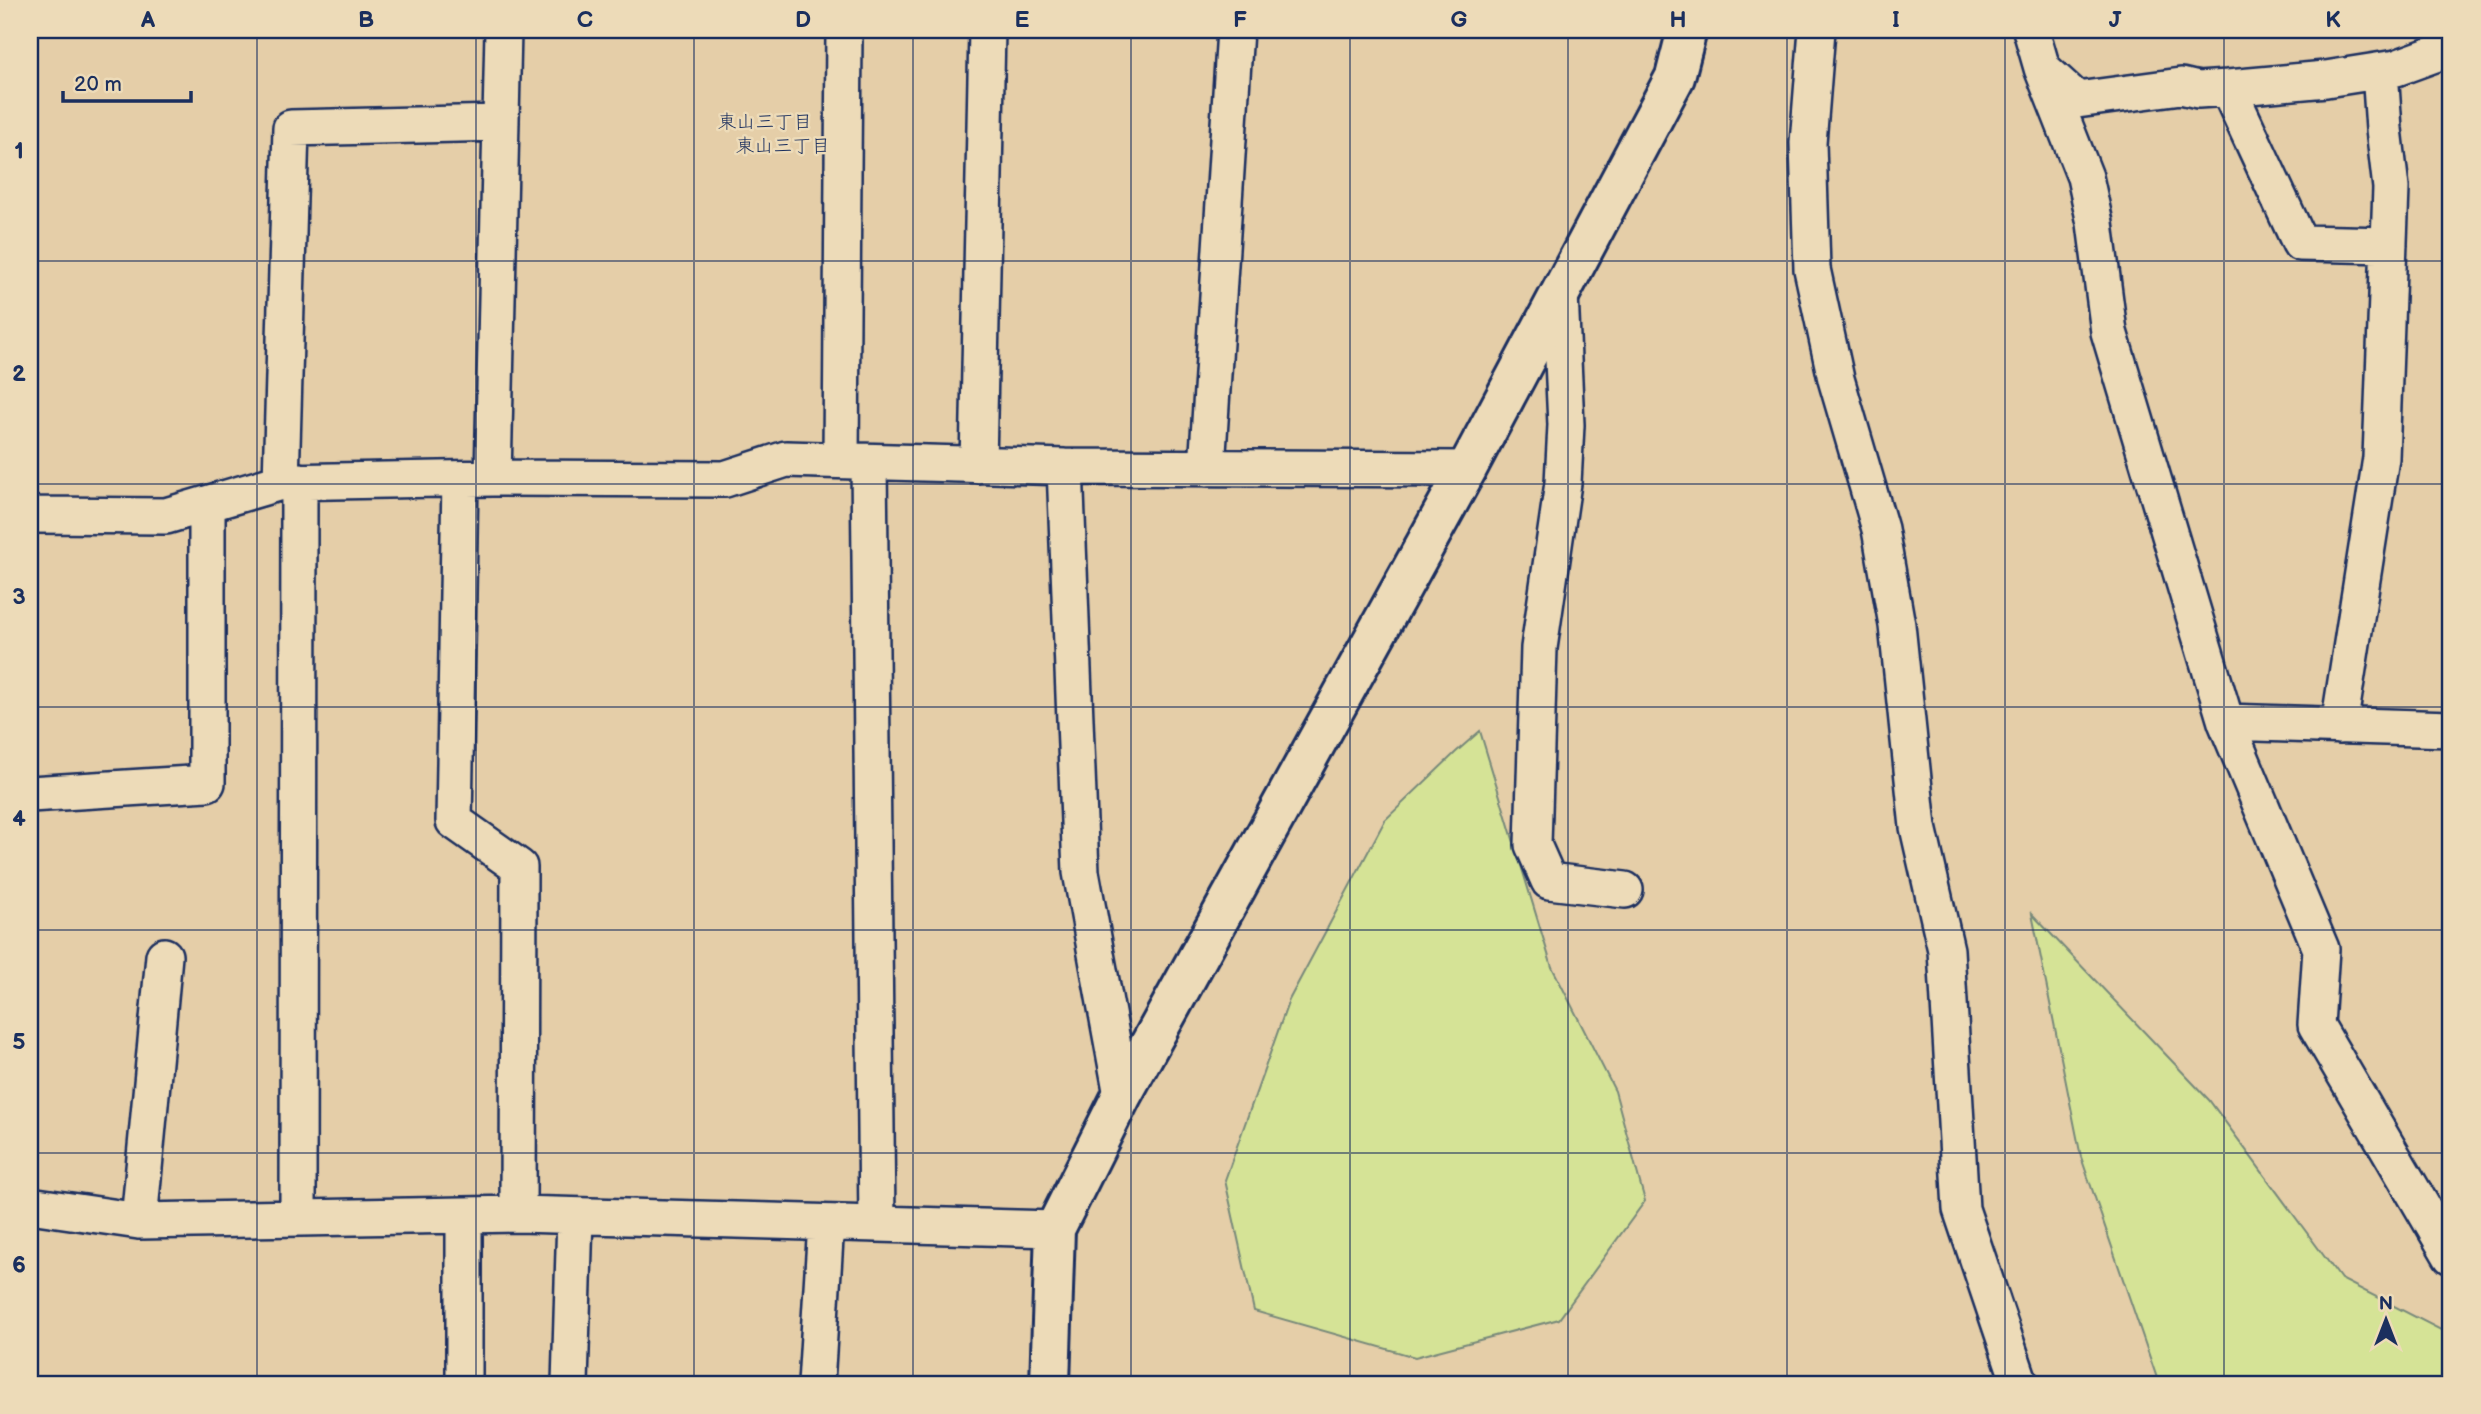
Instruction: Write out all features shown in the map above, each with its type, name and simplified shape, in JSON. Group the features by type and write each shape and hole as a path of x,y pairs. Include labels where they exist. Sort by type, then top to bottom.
{"street":[{"path":"503,30 501,123 454,821 519,867 518,1214"},
{"path":"844,30 877,1224"},
{"path":"978,465 987,30"},
{"path":"1207,468 1235,30"},
{"path":"1050,1384 1055,1229 1122,1095 1467,469 1675,77 1687,30"},
{"path":"1817,30 1808,143 1812,269 1836,379 1880,529 1897,625 1918,827 1946,950 1961,1209 2014,1382"},
{"path":"2031,30 2042,68 2085,177 2095,223 2109,332 2226,722 2321,949 2316,1025 2451,1256"},
{"path":"2042,68 2077,100 2181,86 2198,90 2228,88 2380,71 2451,48"},
{"path":"2339,726 2381,458 2391,188 2380,71"},
{"path":"2228,88 2300,243 2389,245"},
{"path":"298,1218 290,482 291,128 501,123"},
{"path":"1560,294 1566,425 1563,483 1539,648 1533,845 1549,881 1625,890"},
{"path":"30,513 166,516 290,482 725,479 786,459 1065,467 1467,469"},
{"path":"1065,467 1082,872 1122,1095"},
{"path":"30,794 207,783 207,504"},
{"path":"2226,722 2451,729"},
{"path":"139,1221 164,956"},
{"path":"30,1205 139,1221 518,1214 1055,1229"},
{"path":"464,1215 464,1384"},
{"path":"570,1384 575,1216"},
{"path":"816,1384 826,1223"}],"green space":[{"path":"1480,731 1552,967 1615,1091 1645,1201 1559,1319 1415,1357 1254,1311 1225,1180 1289,1000 1385,820"},
{"path":"2032,914 2209,1100 2341,1279 2451,1335 2451,1384 2159,1384 2081,1157"}],"district":[{"name":"東山三丁目","path":"765,121"},
{"name":"東山三丁目","path":"783,145"}]}
